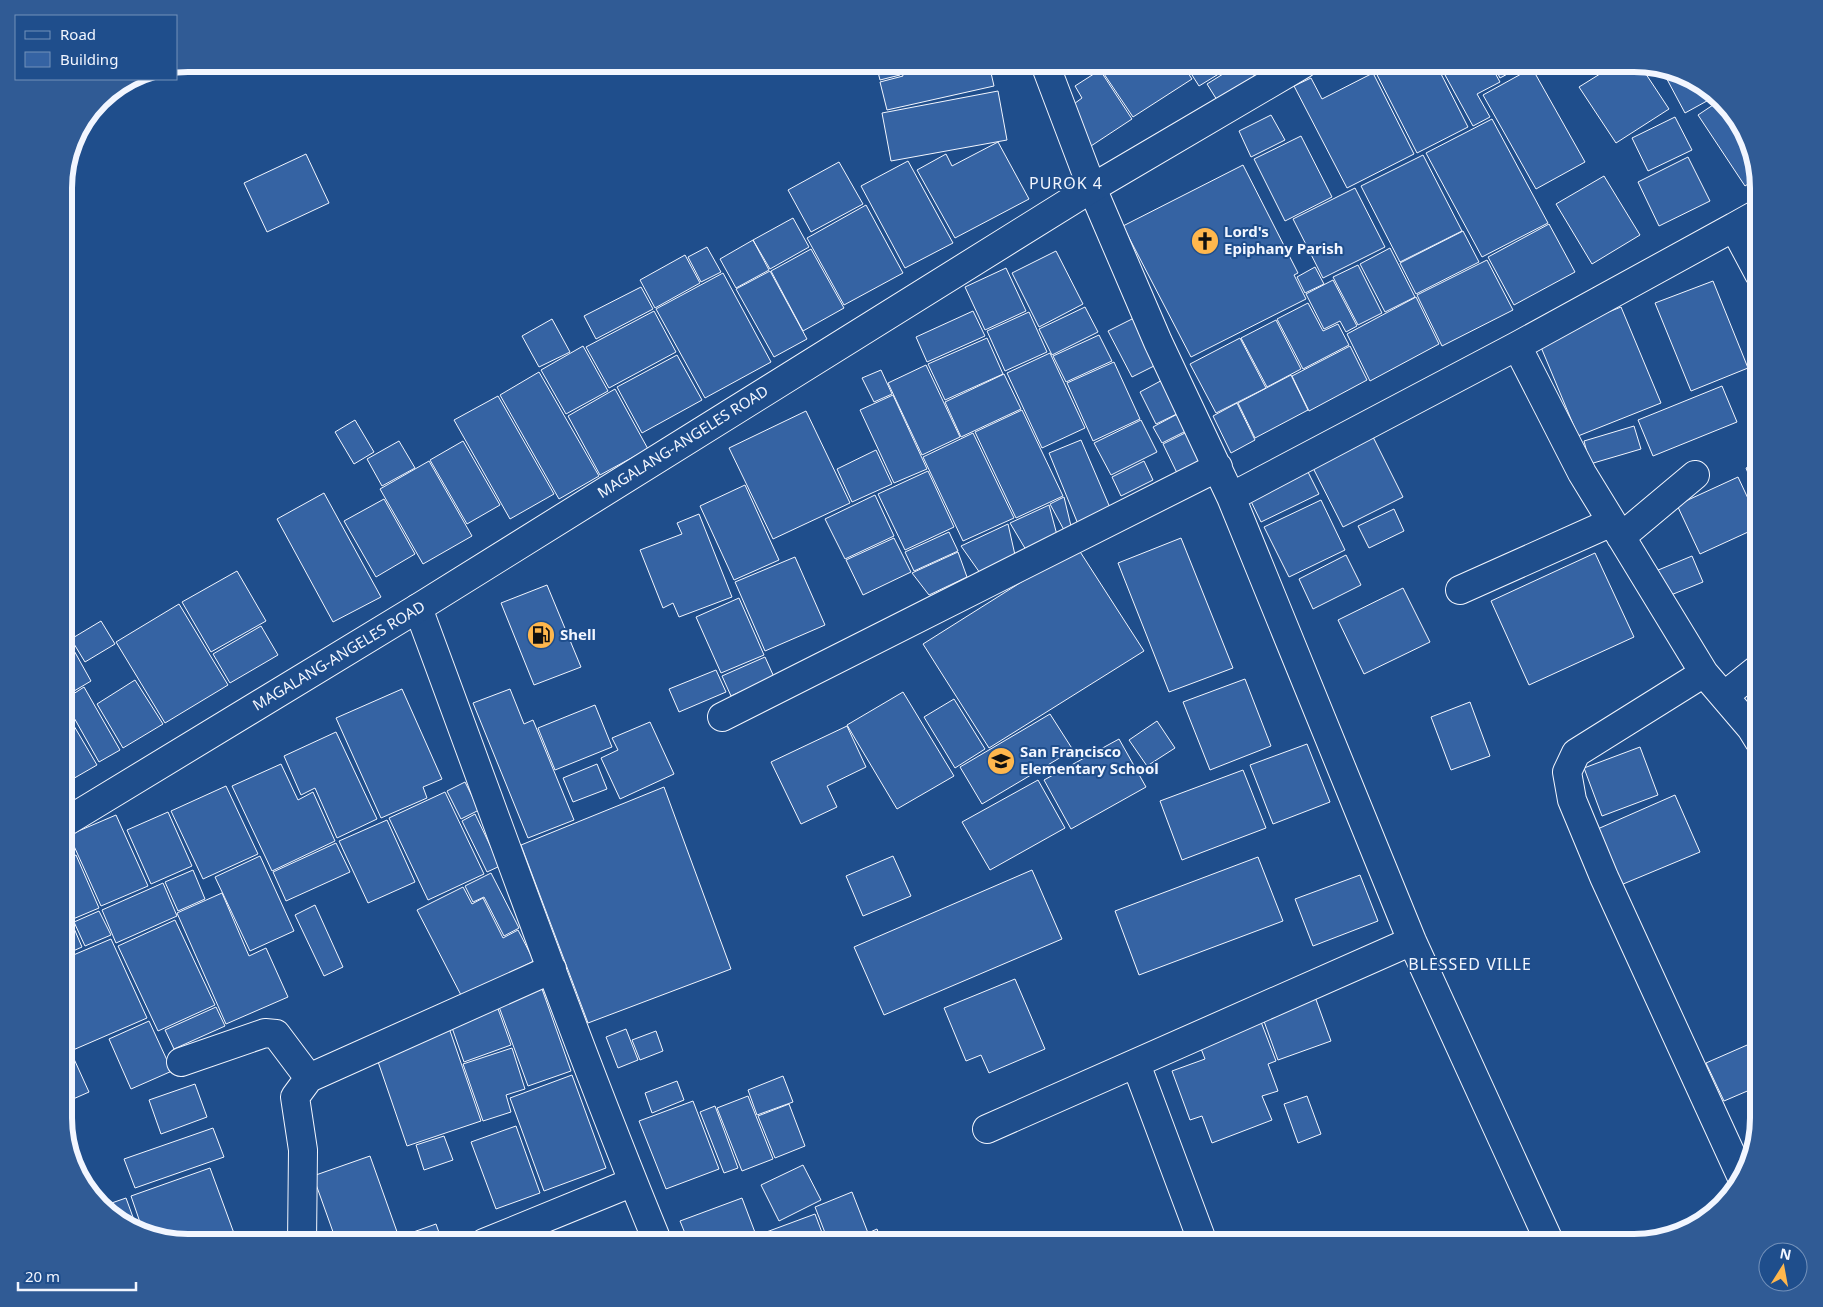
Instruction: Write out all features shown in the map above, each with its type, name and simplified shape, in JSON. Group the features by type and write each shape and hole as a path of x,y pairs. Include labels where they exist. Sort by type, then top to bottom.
{"street":[{"path":"1048,72 1092,188 1158,342 1231,497 1412,941 1546,1234"},
{"name":"MAGALANG-ANGELES ROAD","path":"73,818 418,608 1092,188 1289,72"},
{"path":"1231,497 1517,346 1750,218"},
{"path":"1734,227 1750,257"},
{"path":"1517,346 1582,473 1616,530 1704,673 1750,726"},
{"path":"722,717 1218,467"},
{"path":"1460,590 1616,530 1695,475"},
{"path":"418,608 552,969 654,1234"},
{"path":"1704,673 1576,753 1567,772 1572,800 1604,877 1738,1170"},
{"path":"1724,696 1750,675"},
{"path":"987,1129 1412,941"},
{"path":"302,1234 304,1150 295,1097 309,1078 552,969"},
{"path":"180,1062 265,1033 276,1034 309,1078"},
{"path":"1136,1064 1200,1234"},
{"path":"506,1234 633,1182"}],"building":[{"path":"991,72 994,86 887,110 880,82 903,76 902,73"},
{"path":"1096,72 1102,72 1132,119 1091,146 1067,109 1082,98 1075,86"},
{"path":"1103,72 1188,72 1192,79 1133,117"},
{"path":"1190,72 1221,72 1199,86"},
{"path":"1226,72 1252,72 1255,77 1217,100 1207,84"},
{"path":"1376,72 1440,72 1468,127 1417,153"},
{"path":"1443,72 1494,72 1500,82 1477,94 1490,117 1473,126"},
{"path":"1497,72 1511,72 1500,78"},
{"path":"1525,72 1534,72 1585,162 1536,189 1483,95"},
{"path":"1603,72 1646,73 1669,109 1616,143 1579,87"},
{"path":"878,73 900,73 900,75 880,80"},
{"path":"1373,73 1414,154 1347,188 1294,86 1311,78 1322,99"},
{"path":"1666,77 1686,84 1708,100 1685,113"},
{"path":"998,91 1007,140 891,161 882,113"},
{"path":"1713,105 1726,118 1739,137 1748,166 1750,183 1745,186 1698,115"},
{"path":"1271,115 1285,140 1251,157 1239,131"},
{"path":"1675,117 1692,150 1648,171 1632,138"},
{"path":"1492,119 1548,223 1482,257 1426,153"},
{"path":"1301,136 1332,197 1285,221 1254,159"},
{"path":"998,142 1029,199 955,238 917,170 946,154 952,166"},
{"path":"306,154 329,203 267,232 244,183"},
{"path":"1423,155 1462,231 1400,262 1361,186"},
{"path":"1688,157 1710,201 1659,226 1638,182"},
{"path":"908,161 953,243 905,268 861,186"},
{"path":"839,162 863,204 811,232 788,190"},
{"name":"Lord's Epiphany Parish","path":"1243,165 1298,273 1294,275 1306,299 1191,357 1123,226"},
{"path":"1604,176 1640,235 1592,264 1556,204"},
{"path":"1355,188 1385,247 1323,278 1293,219"},
{"path":"866,205 903,273 844,305 807,238"},
{"path":"793,218 809,247 770,269 753,240"},
{"path":"1549,224 1575,272 1514,305 1488,257"},
{"path":"1463,231 1479,262 1416,294 1400,263"},
{"path":"753,240 769,270 736,288 720,259"},
{"path":"707,247 721,272 701,282 688,257"},
{"path":"1390,248 1415,297 1385,312 1360,264"},
{"path":"811,249 844,308 803,331 771,271"},
{"path":"1056,251 1083,304 1039,327 1012,273"},
{"path":"685,255 700,283 655,308 640,280"},
{"path":"1487,260 1513,310 1442,346 1417,295"},
{"path":"1358,265 1382,313 1358,325 1333,277"},
{"path":"1315,267 1324,284 1305,293 1297,277"},
{"path":"1006,268 1026,311 985,330 965,287"},
{"path":"770,271 807,339 774,357 736,289"},
{"path":"723,273 771,362 705,398 656,309"},
{"path":"1333,280 1357,326 1346,332 1340,321 1324,329 1306,294"},
{"path":"1713,281 1748,368 1691,391 1655,303"},
{"path":"641,287 653,309 596,339 584,316"},
{"path":"1416,297 1439,344 1370,381 1347,334"},
{"path":"1308,303 1323,331 1338,324 1349,345 1303,369 1277,319"},
{"path":"1085,307 1098,332 1052,355 1039,329"},
{"path":"1621,307 1661,403 1578,436 1538,340"},
{"path":"654,311 676,352 609,388 586,347"},
{"path":"973,311 985,336 927,362 916,337"},
{"path":"1029,312 1047,352 1005,371 987,331"},
{"path":"1140,315 1164,361 1132,377 1108,331"},
{"path":"552,319 570,352 539,367 522,336"},
{"path":"1276,320 1301,369 1267,387 1241,338"},
{"path":"1099,335 1112,361 1066,382 1053,356"},
{"path":"987,338 1003,374 945,400 928,364"},
{"path":"1240,338 1266,388 1216,413 1190,364"},
{"path":"583,346 608,391 566,414 541,370"},
{"path":"1350,346 1367,380 1309,411 1292,376"},
{"path":"1050,353 1085,428 1042,448 1007,373"},
{"path":"677,355 702,400 642,433 617,387"},
{"path":"1114,362 1140,419 1093,441 1067,383"},
{"path":"926,365 960,437 922,455 888,383"},
{"path":"881,370 892,394 874,402 862,378"},
{"path":"539,372 599,476 559,499 500,395"},
{"path":"1004,374 1021,409 961,437 945,402"},
{"path":"1291,375 1308,410 1255,438 1238,403"},
{"path":"1168,377 1185,410 1156,424 1140,392"},
{"path":"1722,386 1737,422 1653,456 1638,420"},
{"path":"615,389 648,449 600,475 568,416"},
{"path":"893,395 927,469 894,483 860,410"},
{"path":"498,396 554,494 510,519 454,420"},
{"path":"1237,403 1255,440 1231,453 1213,416"},
{"path":"1022,410 1063,496 1016,518 975,432"},
{"path":"1185,410 1194,427 1162,443 1153,427"},
{"path":"806,411 850,503 773,539 729,448"},
{"path":"355,420 374,452 354,464 335,432"},
{"path":"1141,420 1157,452 1111,475 1094,443"},
{"path":"1634,426 1641,449 1590,464 1584,441"},
{"path":"1191,430 1205,458 1177,473 1163,444"},
{"path":"973,433 1014,518 963,541 923,457"},
{"path":"1371,433 1403,497 1343,527 1311,464"},
{"path":"1081,440 1111,510 1078,524 1049,453"},
{"path":"399,441 415,468 382,486 367,459"},
{"path":"463,441 500,505 467,524 430,460"},
{"path":"876,450 892,484 852,502 837,469"},
{"path":"429,461 472,536 423,564 380,489"},
{"path":"1144,461 1153,480 1121,496 1112,477"},
{"path":"1303,462 1319,494 1261,522 1245,489"},
{"path":"1750,466 1750,478 1746,468"},
{"path":"928,471 954,527 905,550 878,494"},
{"path":"1738,477 1750,503 1750,531 1700,554 1677,505"},
{"path":"745,485 779,560 734,580 700,506"},
{"path":"324,493 381,597 333,622 277,519"},
{"path":"875,495 894,536 845,559 825,519"},
{"path":"1064,497 1071,526 1064,530 1050,504"},
{"path":"384,499 415,554 376,577 344,521"},
{"path":"1321,500 1345,550 1289,577 1264,527"},
{"path":"1049,505 1057,535 1026,550 1010,523"},
{"path":"1394,509 1404,531 1369,548 1358,526"},
{"path":"699,514 732,597 679,617 673,603 663,608 640,550 682,534 677,523"},
{"path":"1008,524 1015,555 980,573 961,546"},
{"path":"949,532 958,551 914,571 905,552"},
{"path":"894,538 911,572 863,595 846,560"},
{"path":"1181,538 1233,668 1169,692 1118,563"},
{"path":"1077,547 1144,651 989,748 923,644"},
{"path":"958,552 967,577 929,595 912,573"},
{"path":"1595,553 1634,637 1529,685 1491,601"},
{"path":"1346,555 1361,585 1313,609 1299,579"},
{"path":"1692,556 1703,582 1661,599 1651,573"},
{"path":"795,557 825,625 765,651 735,582"},
{"path":"237,571 266,621 211,652 182,602"},
{"name":"Shell","path":"547,585 581,667 534,685 501,603"},
{"path":"1403,588 1430,642 1364,674 1338,620"},
{"path":"739,598 764,655 721,673 696,617"},
{"path":"179,604 228,685 165,723 116,642"},
{"path":"101,621 115,644 85,662 73,642 73,638"},
{"path":"261,626 278,655 230,683 213,654"},
{"path":"73,649 91,681 73,692"},
{"path":"765,657 774,677 731,696 722,676"},
{"path":"716,670 726,692 679,712 669,689"},
{"path":"1245,679 1271,746 1210,770 1183,702"},
{"path":"135,680 163,724 123,748 97,704"},
{"path":"84,687 120,750 99,762 73,716 73,694"},
{"path":"402,689 442,779 423,787 427,798 381,818 336,718"},
{"path":"510,689 524,724 533,720 574,820 528,838 473,703"},
{"path":"903,692 954,776 897,809 847,725"},
{"path":"954,699 985,749 955,768 924,717"},
{"path":"1470,702 1490,756 1451,770 1431,717"},
{"path":"595,705 612,747 555,770 538,728"},
{"path":"1050,714 1073,750 982,804 960,767"},
{"path":"1157,721 1175,748 1147,766 1129,740"},
{"path":"650,722 674,774 620,799 601,758 618,750 612,738"},
{"path":"73,724 97,765 73,779"},
{"path":"847,726 866,767 827,786 837,807 801,824 771,762"},
{"path":"336,732 377,819 337,838 315,788 301,795 284,756"},
{"path":"1119,739 1146,787 1071,829 1044,780"},
{"path":"1307,744 1330,802 1273,824 1250,765"},
{"path":"1640,747 1658,795 1602,816 1584,768"},
{"path":"281,764 298,800 313,792 335,841 272,871 232,786"},
{"path":"597,764 607,789 573,802 563,778"},
{"path":"1243,770 1266,828 1182,860 1160,801"},
{"path":"1038,780 1065,828 990,870 962,822"},
{"path":"465,782 479,810 461,819 447,791"},
{"path":"226,786 258,854 203,879 171,811"},
{"path":"664,787 731,969 588,1023 521,845"},
{"path":"445,792 484,874 428,900 389,818"},
{"path":"1675,795 1700,852 1616,887 1593,831"},
{"path":"168,812 192,866 151,884 127,830"},
{"path":"475,814 500,866 487,872 462,821"},
{"path":"116,815 148,886 101,906 73,844 73,833"},
{"path":"387,820 415,882 368,903 339,841"},
{"path":"336,843 350,872 286,901 273,872"},
{"path":"76,855 99,908 73,919 73,856"},
{"path":"260,856 294,931 250,951 215,877"},
{"path":"893,856 911,896 863,916 846,876"},
{"path":"1258,857 1283,921 1139,975 1115,911"},
{"path":"193,870 205,899 178,911 165,882"},
{"path":"1032,870 1062,939 884,1015 854,947"},
{"path":"491,873 519,928 504,936 484,897 473,902 465,886"},
{"path":"1360,875 1378,921 1313,946 1295,899"},
{"path":"163,883 177,916 116,943 102,910"},
{"path":"463,887 472,904 483,898 503,938 518,930 534,961 462,997 417,910"},
{"path":"222,893 249,956 266,948 288,997 226,1024 177,913"},
{"path":"315,905 343,967 324,976 295,915"},
{"path":"99,911 111,935 85,946 74,922"},
{"path":"175,920 215,1005 158,1031 118,946"},
{"path":"73,926 82,947 73,951"},
{"path":"111,939 147,1018 73,1050 73,955"},
{"path":"1015,979 1045,1049 989,1073 981,1055 966,1061 944,1008"},
{"path":"542,989 571,1071 528,1086 498,1004"},
{"path":"1314,994 1331,1041 1278,1060 1261,1013"},
{"path":"497,1006 511,1045 464,1062 450,1022"},
{"path":"216,1007 225,1026 174,1049 165,1030"},
{"path":"1258,1014 1276,1061 1268,1064 1278,1091 1262,1096 1272,1120 1212,1143 1202,1116 1190,1120 1172,1071 1205,1059 1200,1046"},
{"path":"149,1021 172,1071 131,1089 109,1039"},
{"path":"448,1025 481,1121 407,1146 374,1050"},
{"path":"626,1029 638,1060 618,1068 606,1037"},
{"path":"656,1031 663,1051 640,1060 632,1040"},
{"path":"1750,1044 1750,1090 1724,1101 1706,1063"},
{"path":"512,1048 525,1089 506,1095 511,1112 483,1121 463,1064"},
{"path":"73,1057 89,1092 73,1099"},
{"path":"572,1075 606,1168 544,1191 510,1098"},
{"path":"783,1076 793,1102 757,1115 748,1090"},
{"path":"677,1081 684,1100 652,1113 645,1093"},
{"path":"195,1084 207,1117 161,1134 149,1100"},
{"path":"748,1096 773,1159 742,1171 717,1108"},
{"path":"1307,1096 1321,1134 1298,1143 1284,1104"},
{"path":"693,1101 719,1169 666,1189 639,1121"},
{"path":"789,1104 805,1146 775,1158 758,1116"},
{"path":"715,1106 738,1168 724,1173 700,1112"},
{"path":"516,1126 540,1193 496,1209 471,1142"},
{"path":"213,1128 224,1157 135,1188 124,1159"},
{"path":"444,1136 453,1160 424,1170 416,1145"},
{"path":"370,1156 398,1234 334,1234 313,1176"},
{"path":"803,1165 821,1200 779,1221 761,1185"},
{"path":"210,1168 234,1234 174,1234 141,1224 131,1196"},
{"path":"852,1192 868,1233 877,1229 879,1234 826,1234 815,1207"},
{"path":"126,1198 134,1221 112,1206 110,1204"},
{"path":"742,1198 756,1234 685,1234 680,1221"},
{"path":"815,1214 823,1234 761,1234"},
{"path":"436,1224 440,1234 408,1234"}],"place":[{"name":"Lord's Epiphany Parish","path":"1205,241"},
{"name":"Shell","path":"541,635"},
{"name":"San Francisco Elementary School","path":"1001,761"}],"district":[{"name":"PUROK 4","path":"1066,183"},
{"name":"BLESSED VILLE","path":"1470,964"}]}
